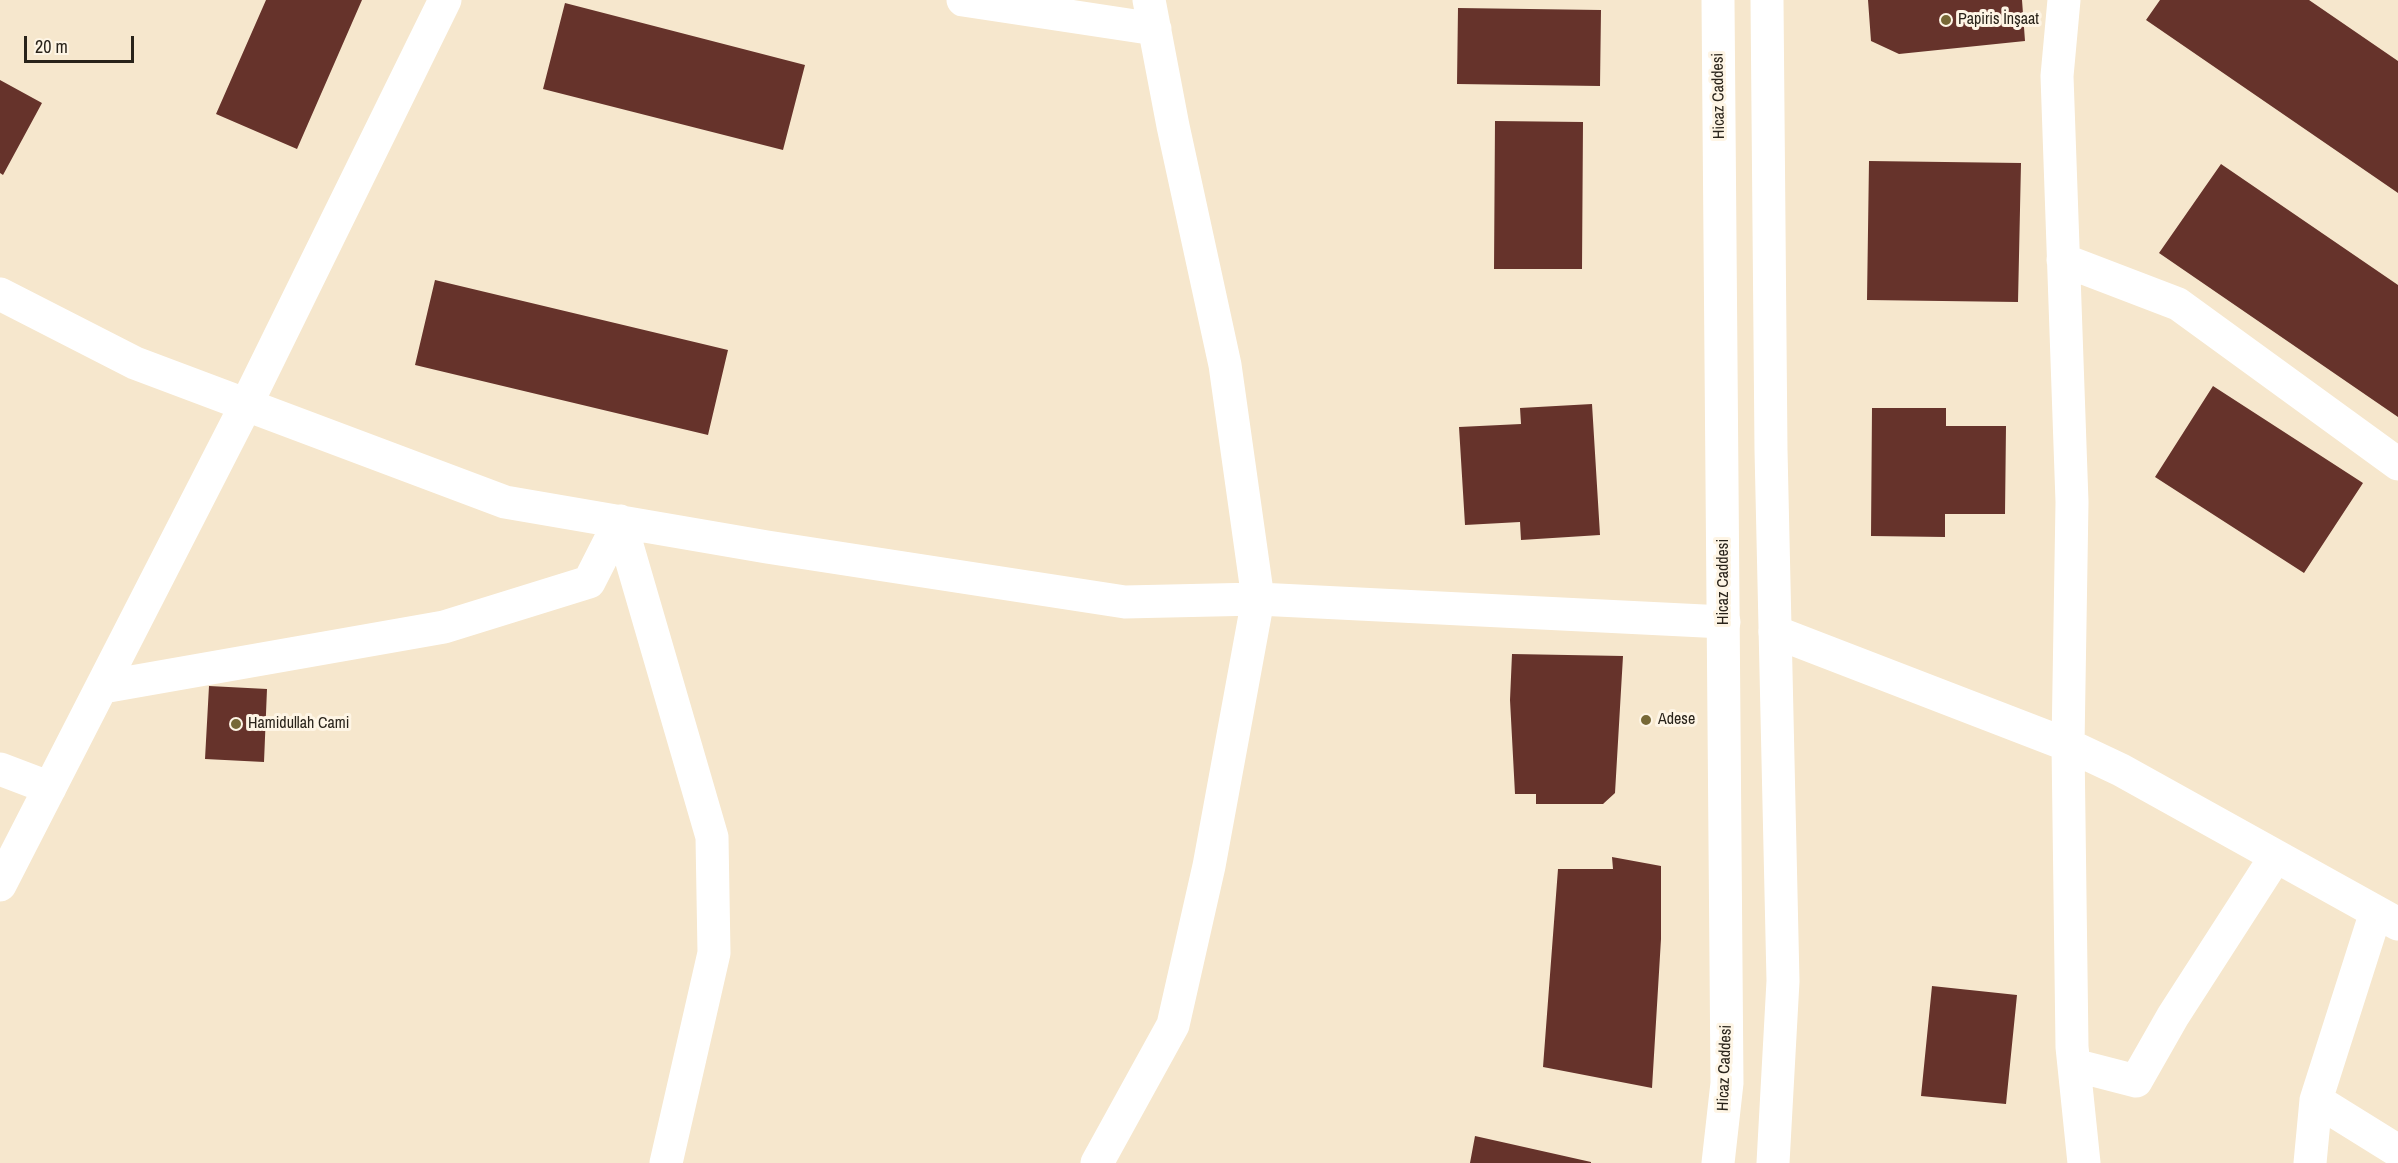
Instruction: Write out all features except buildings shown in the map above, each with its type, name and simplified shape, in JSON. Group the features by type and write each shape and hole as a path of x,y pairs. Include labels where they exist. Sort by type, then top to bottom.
{"street":[{"path":"0,885 246,405 445,0"},
{"path":"963,0 1152,15 1173,126 1225,365 1257,599 1209,866 1173,1025 1097,1163"},
{"name":"Hicaz Caddesi","path":"1718,0 1727,1083 1718,1163"},
{"path":"1767,0 1775,632 1783,981 1773,1163"},
{"path":"2064,0 2057,76 2072,502 2068,745 2072,1047 2084,1163"},
{"path":"2063,260 2178,304 2398,464"},
{"path":"0,294 135,363 504,502 620,520 767,547 1125,602 1257,599 1724,621"},
{"path":"103,687 444,627 589,582 620,520"},
{"path":"620,520 712,837 714,953 666,1163"},
{"path":"1775,632 2068,745 2121,770 2387,918 2316,1100 2310,1163"},
{"path":"0,769 50,788"},
{"path":"2074,1065 2136,1081 2173,1016 2276,856"},
{"path":"2316,1100 2398,1151"}],"place":[{"name":"Papiris İnşaat","path":"1946,20"},
{"name":"Adese","path":"1646,720"},
{"name":"Hamidullah Cami","path":"236,724"}]}
